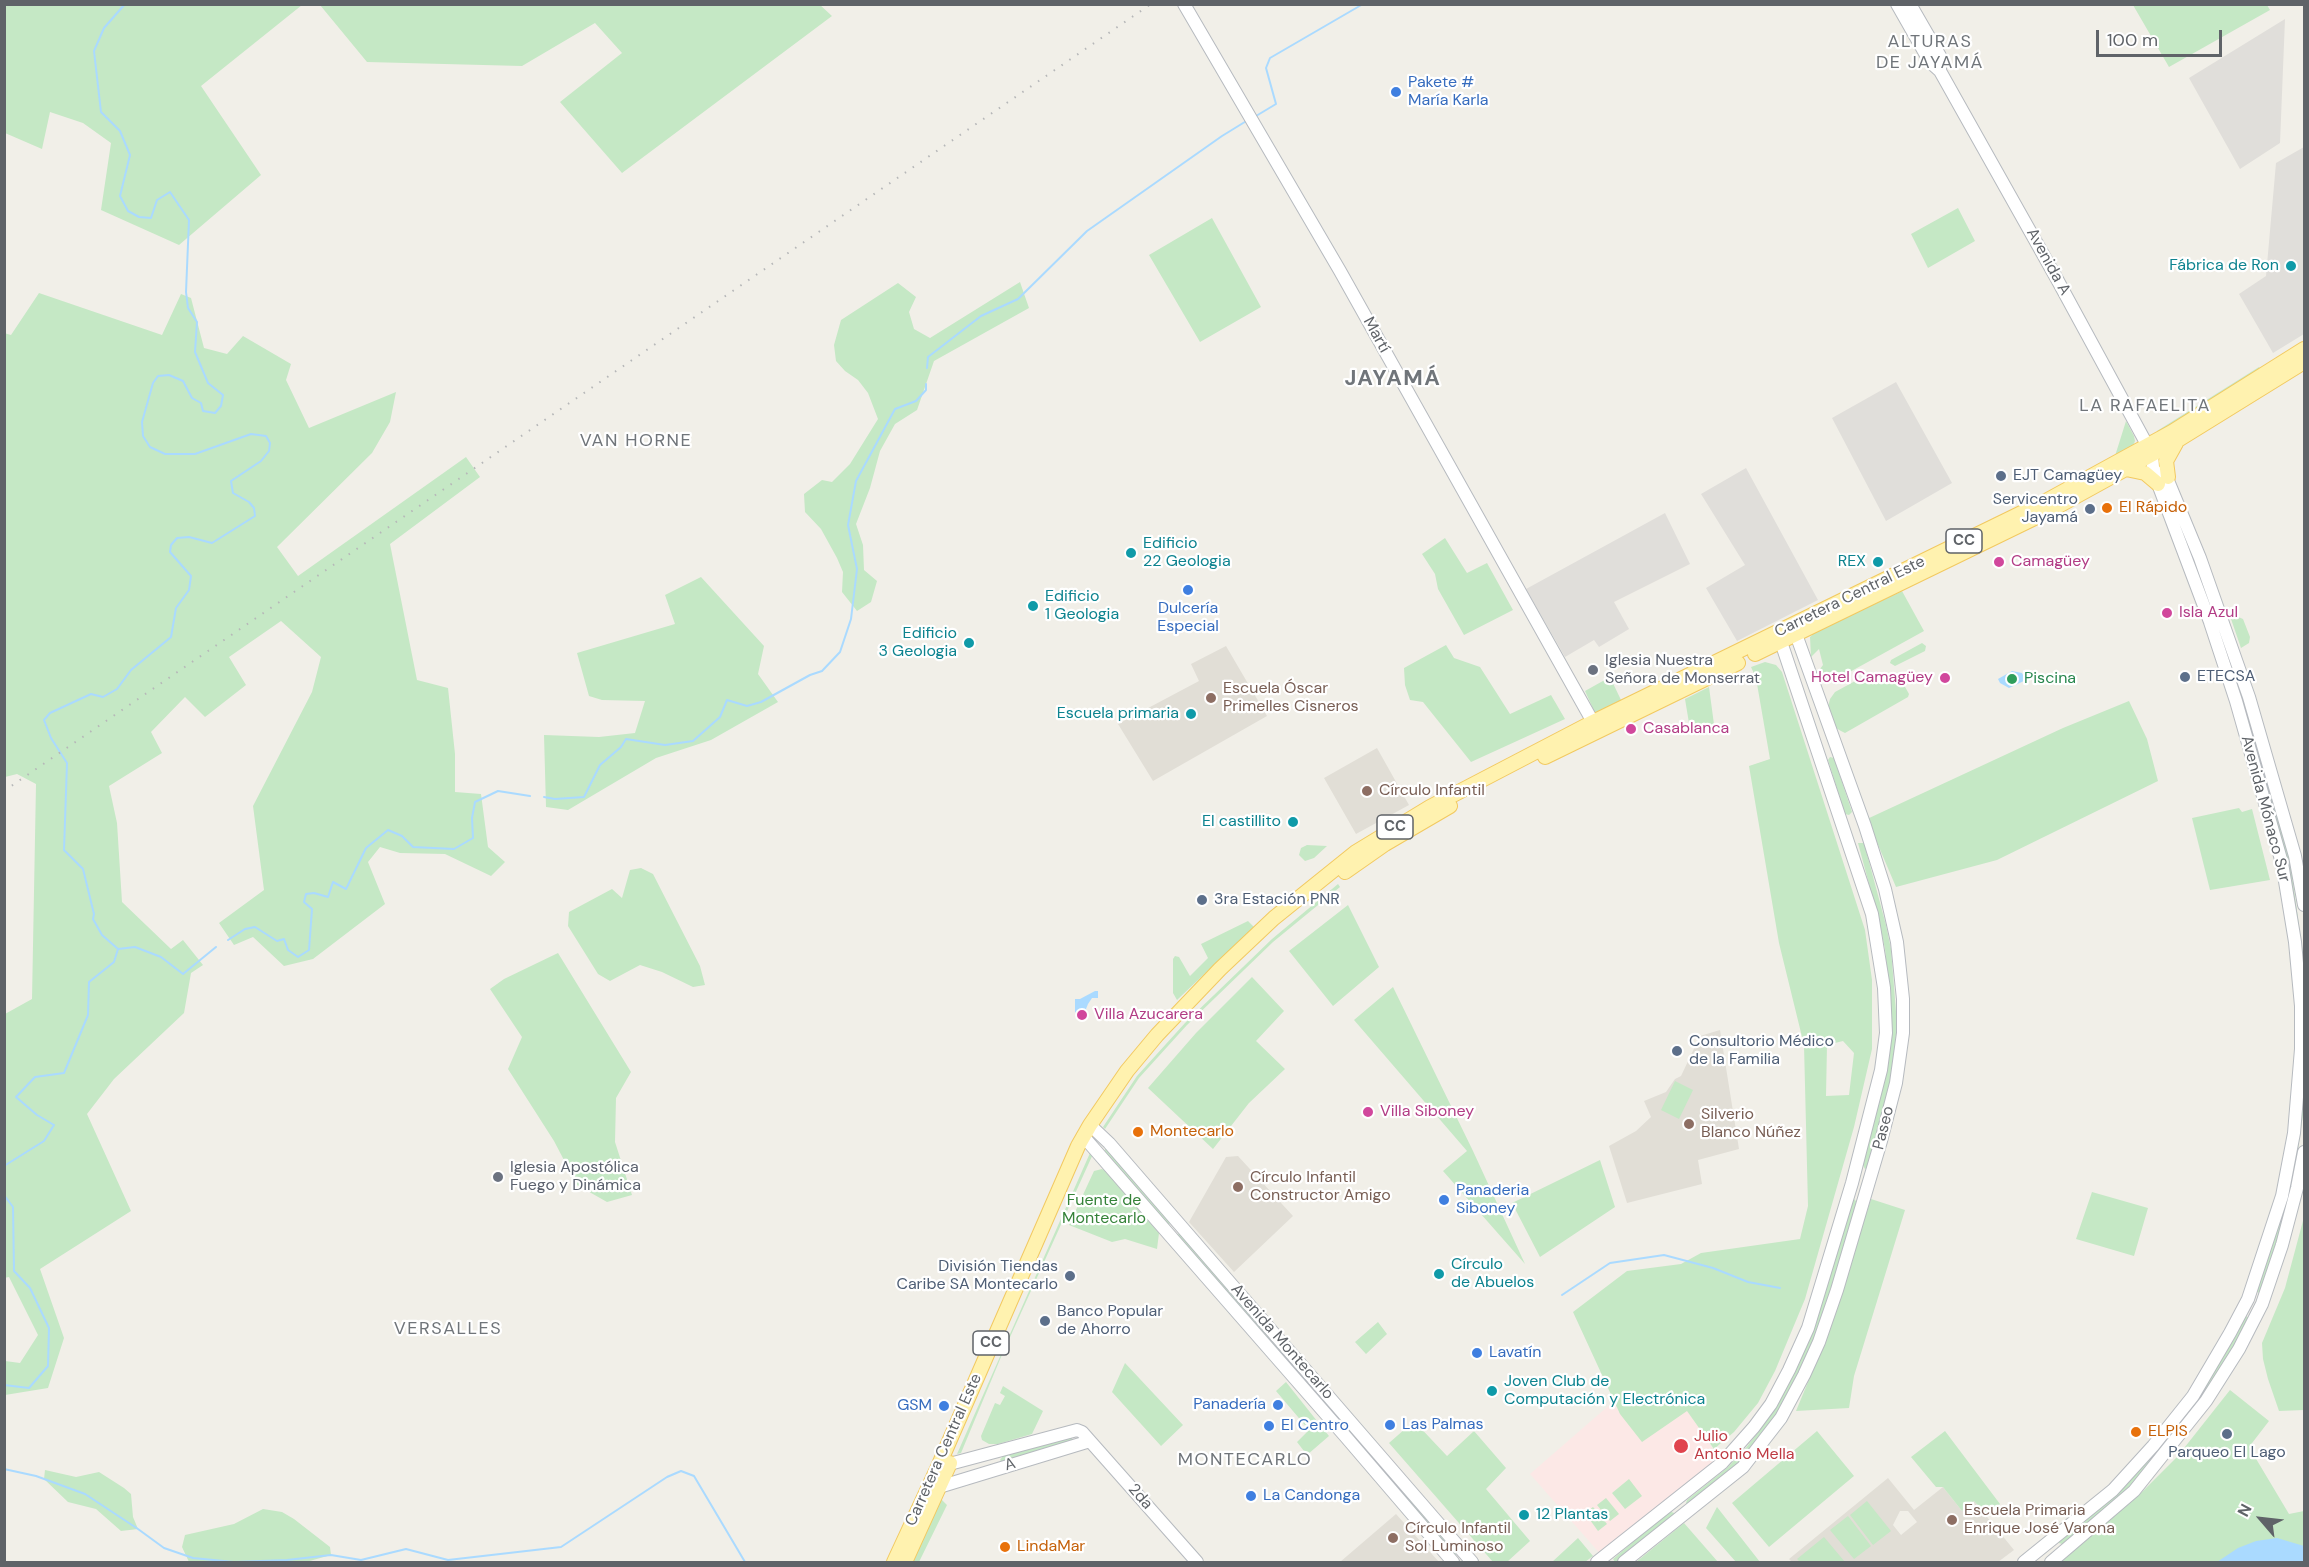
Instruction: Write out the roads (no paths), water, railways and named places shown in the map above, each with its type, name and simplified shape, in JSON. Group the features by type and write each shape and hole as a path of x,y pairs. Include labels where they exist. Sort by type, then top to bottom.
{"main road":[{"name":"Martí","path":"1184,4 1340,271 1596,727"},
{"name":"Avenida A","path":"1897,4 1910,12 1940,56 1940,71 2150,450"},
{"name":"Carretera Central Este","path":"1794,630 2051,510 2126,469 2150,450 2304,349"},
{"name":"Carretera Central Este","path":"905,1563 934,1487 1089,1133 1133,1075 1176,1026 1267,936 1357,863 1477,791 1596,727 1794,630 2046,501 2150,450 2178,440 2304,362"},
{"path":"2126,469 2163,480 2166,461 2178,440"},
{"name":"Avenida Mónaco Sur","path":"2024,1563 2122,1479 2153,1446 2193,1396 2248,1299 2282,1196 2294,1133 2301,1049 2301,1006 2295,942 2282,863 2236,701 2229,658 2200,558 2163,480 2152,467 2150,450"},
{"name":"Avenida Mónaco Sur","path":"2163,480 2185,555 2229,658 2249,697 2292,845 2304,905"},
{"path":"2185,555 2200,558"},
{"name":"Paseo","path":"1624,1563 1743,1467 1768,1438 1804,1375 1819,1342 1837,1290 1896,1083 1902,1033 1903,999 1897,942 1885,889 1865,826 1794,630"},
{"name":"Paseo","path":"1597,1563 1722,1463 1771,1404 1808,1328 1852,1184 1881,1070 1886,1032 1884,988 1874,923 1847,835 1780,637"},
{"path":"2236,701 2249,697"},
{"path":"1847,835 1865,826"},
{"name":"Avenida Montecarlo","path":"1089,1133 1453,1563"},
{"name":"Avenida Montecarlo","path":"1089,1133 1473,1563"},
{"path":"2051,1563 2134,1491 2206,1401 2240,1348 2262,1304 2285,1234 2298,1188 2304,1152"},
{"name":"A","path":"943,1466 1077,1430 1086,1436"},
{"name":"A","path":"934,1487 1086,1436"},
{"name":"2da","path":"1086,1436 1197,1563"},
{"path":"2122,1479 2134,1491"},
{"name":"Carretera Central Este","path":"894,1563 934,1487"}],"water":[{"name":"Piscina","path":"2012,671 2022,673 2026,680 2009,688 2000,683 1998,679"},
{"path":"1098,991 1098,998 1092,998 1088,1004 1086,1009 1088,1015 1077,1014 1075,999 1080,999"},
{"path":"2277,1538 2304,1546 2304,1562 2217,1562 2238,1548 2256,1541"}],"waterway":[{"path":"118,949 102,935 93,919 94,914 83,869 64,850 67,763 51,738 44,720 50,713 91,694 103,697 117,689 131,670 171,637 176,608 189,590 191,576 170,552 171,545 177,538 189,537 212,543 255,516 254,508 249,502 233,493 231,481 261,461 269,451 270,443 266,436 251,434 195,454 165,454 150,447 143,436 142,422 153,383 158,376 169,375 183,381 192,398 201,403 203,411 215,413 221,406 223,395 208,383 195,352 197,322 188,308 186,292 189,220 170,192 157,200 151,218 139,217 128,211 120,196 130,155 120,131 101,112 94,51 104,28 125,4"},
{"path":"1256,116 1276,104 1266,68 1270,58 1363,4"},
{"path":"927,368 928,357 981,316 1018,299 1087,231 1248,120"},
{"path":"544,797 555,799 584,797 600,765 621,747 626,739 665,745 693,741 720,717 727,700 747,706 761,702 810,675 822,671 840,652 851,619 857,569 848,525 856,481 895,409 916,401 926,390 926,384"},
{"path":"228,940 245,929 255,927 277,941 284,939 288,950 298,957 309,950 312,909 304,902 306,894 314,893 328,897 333,882 346,889 366,848 388,830 402,836 413,847 454,849 473,838 472,818 475,802 498,791 530,796"},
{"path":"118,949 135,947 161,957 183,974 216,947"},
{"path":"4,1166 44,1141 54,1125 37,1115 16,1097 35,1077 64,1073 88,1015 89,982 114,962 118,949"},
{"path":"4,1195 13,1207 14,1271 30,1288 49,1328 48,1366 29,1388 4,1385"},
{"path":"1562,1295 1610,1263 1664,1255 1713,1268 1748,1282 1780,1288"},
{"path":"4,1469 36,1476 85,1494 164,1548 193,1558 234,1562 287,1560 331,1555 361,1560 406,1549 448,1560 561,1547 667,1477 681,1471 694,1476 745,1562"}],"railway":[{"path":"4,791 1151,4"}],"place":[{"name":"Pakete # María Karla","path":"1396,92"},
{"name":"Fábrica de Ron","path":"2291,266"},
{"name":"EJT Camagüey","path":"2001,476"},
{"name":"El Rápido","path":"2107,508"},
{"name":"Servicentro Jayamá","path":"2090,509"},
{"name":"Edificio 22 Geologia","path":"1131,553"},
{"name":"REX","path":"1878,562"},
{"name":"Camagüey","path":"1999,562"},
{"name":"Dulcería Especial","path":"1188,590"},
{"name":"Edificio 1 Geologia","path":"1033,606"},
{"name":"Isla Azul","path":"2167,613"},
{"name":"Edificio 3 Geologia","path":"969,643"},
{"name":"Iglesia Nuestra Señora de Monserrat","path":"1593,670"},
{"name":"ETECSA","path":"2185,677"},
{"name":"Hotel Camagüey","path":"1945,678"},
{"name":"Piscina","path":"2012,679"},
{"name":"Escuela Óscar Primelles Cisneros","path":"1211,698"},
{"name":"Escuela primaria","path":"1191,714"},
{"name":"Casablanca","path":"1631,729"},
{"name":"Círculo Infantil","path":"1367,791"},
{"name":"El castillito","path":"1293,822"},
{"name":"3ra Estación PNR","path":"1202,900"},
{"name":"Villa Azucarera","path":"1082,1015"},
{"name":"Consultorio Médico de la Familia","path":"1677,1051"},
{"name":"Villa Siboney","path":"1368,1112"},
{"name":"Silverio Blanco Núñez","path":"1689,1124"},
{"name":"Montecarlo","path":"1138,1132"},
{"name":"Iglesia Apostólica Fuego y Dinámica","path":"498,1177"},
{"name":"Círculo Infantil Constructor Amigo","path":"1238,1187"},
{"name":"Panaderia Siboney","path":"1444,1200"},
{"name":"Círculo de Abuelos","path":"1439,1274"},
{"name":"División Tiendas Caribe SA Montecarlo","path":"1070,1276"},
{"name":"Banco Popular de Ahorro","path":"1045,1321"},
{"name":"Lavatín","path":"1477,1353"},
{"name":"Joven Club de Computación y Electrónica","path":"1492,1391"},
{"name":"Panadería","path":"1278,1405"},
{"name":"GSM","path":"944,1406"},
{"name":"Las Palmas","path":"1390,1425"},
{"name":"El Centro","path":"1269,1426"},
{"name":"ELPIS","path":"2136,1432"},
{"name":"Parqueo El Lago","path":"2227,1434"},
{"name":"Julio Antonio Mella","path":"1681,1446"},
{"name":"La Candonga","path":"1251,1496"},
{"name":"12 Plantas","path":"1524,1515"},
{"name":"Escuela Primaria Enrique José Varona","path":"1952,1520"},
{"name":"Círculo Infantil Sol Luminoso","path":"1393,1538"},
{"name":"LindaMar","path":"1005,1547"}],"district":[{"name":"ALTURAS DE JAYAMÁ","path":"1930,52"},
{"name":"JAYAMÁ","path":"1393,379"},
{"name":"LA RAFAELITA","path":"2145,406"},
{"name":"VAN HORNE","path":"636,441"},
{"name":"VERSALLES","path":"448,1329"},
{"name":"MONTECARLO","path":"1245,1460"}],"park label":[{"name":"Fuente de Montecarlo","path":"1104,1210"}]}
